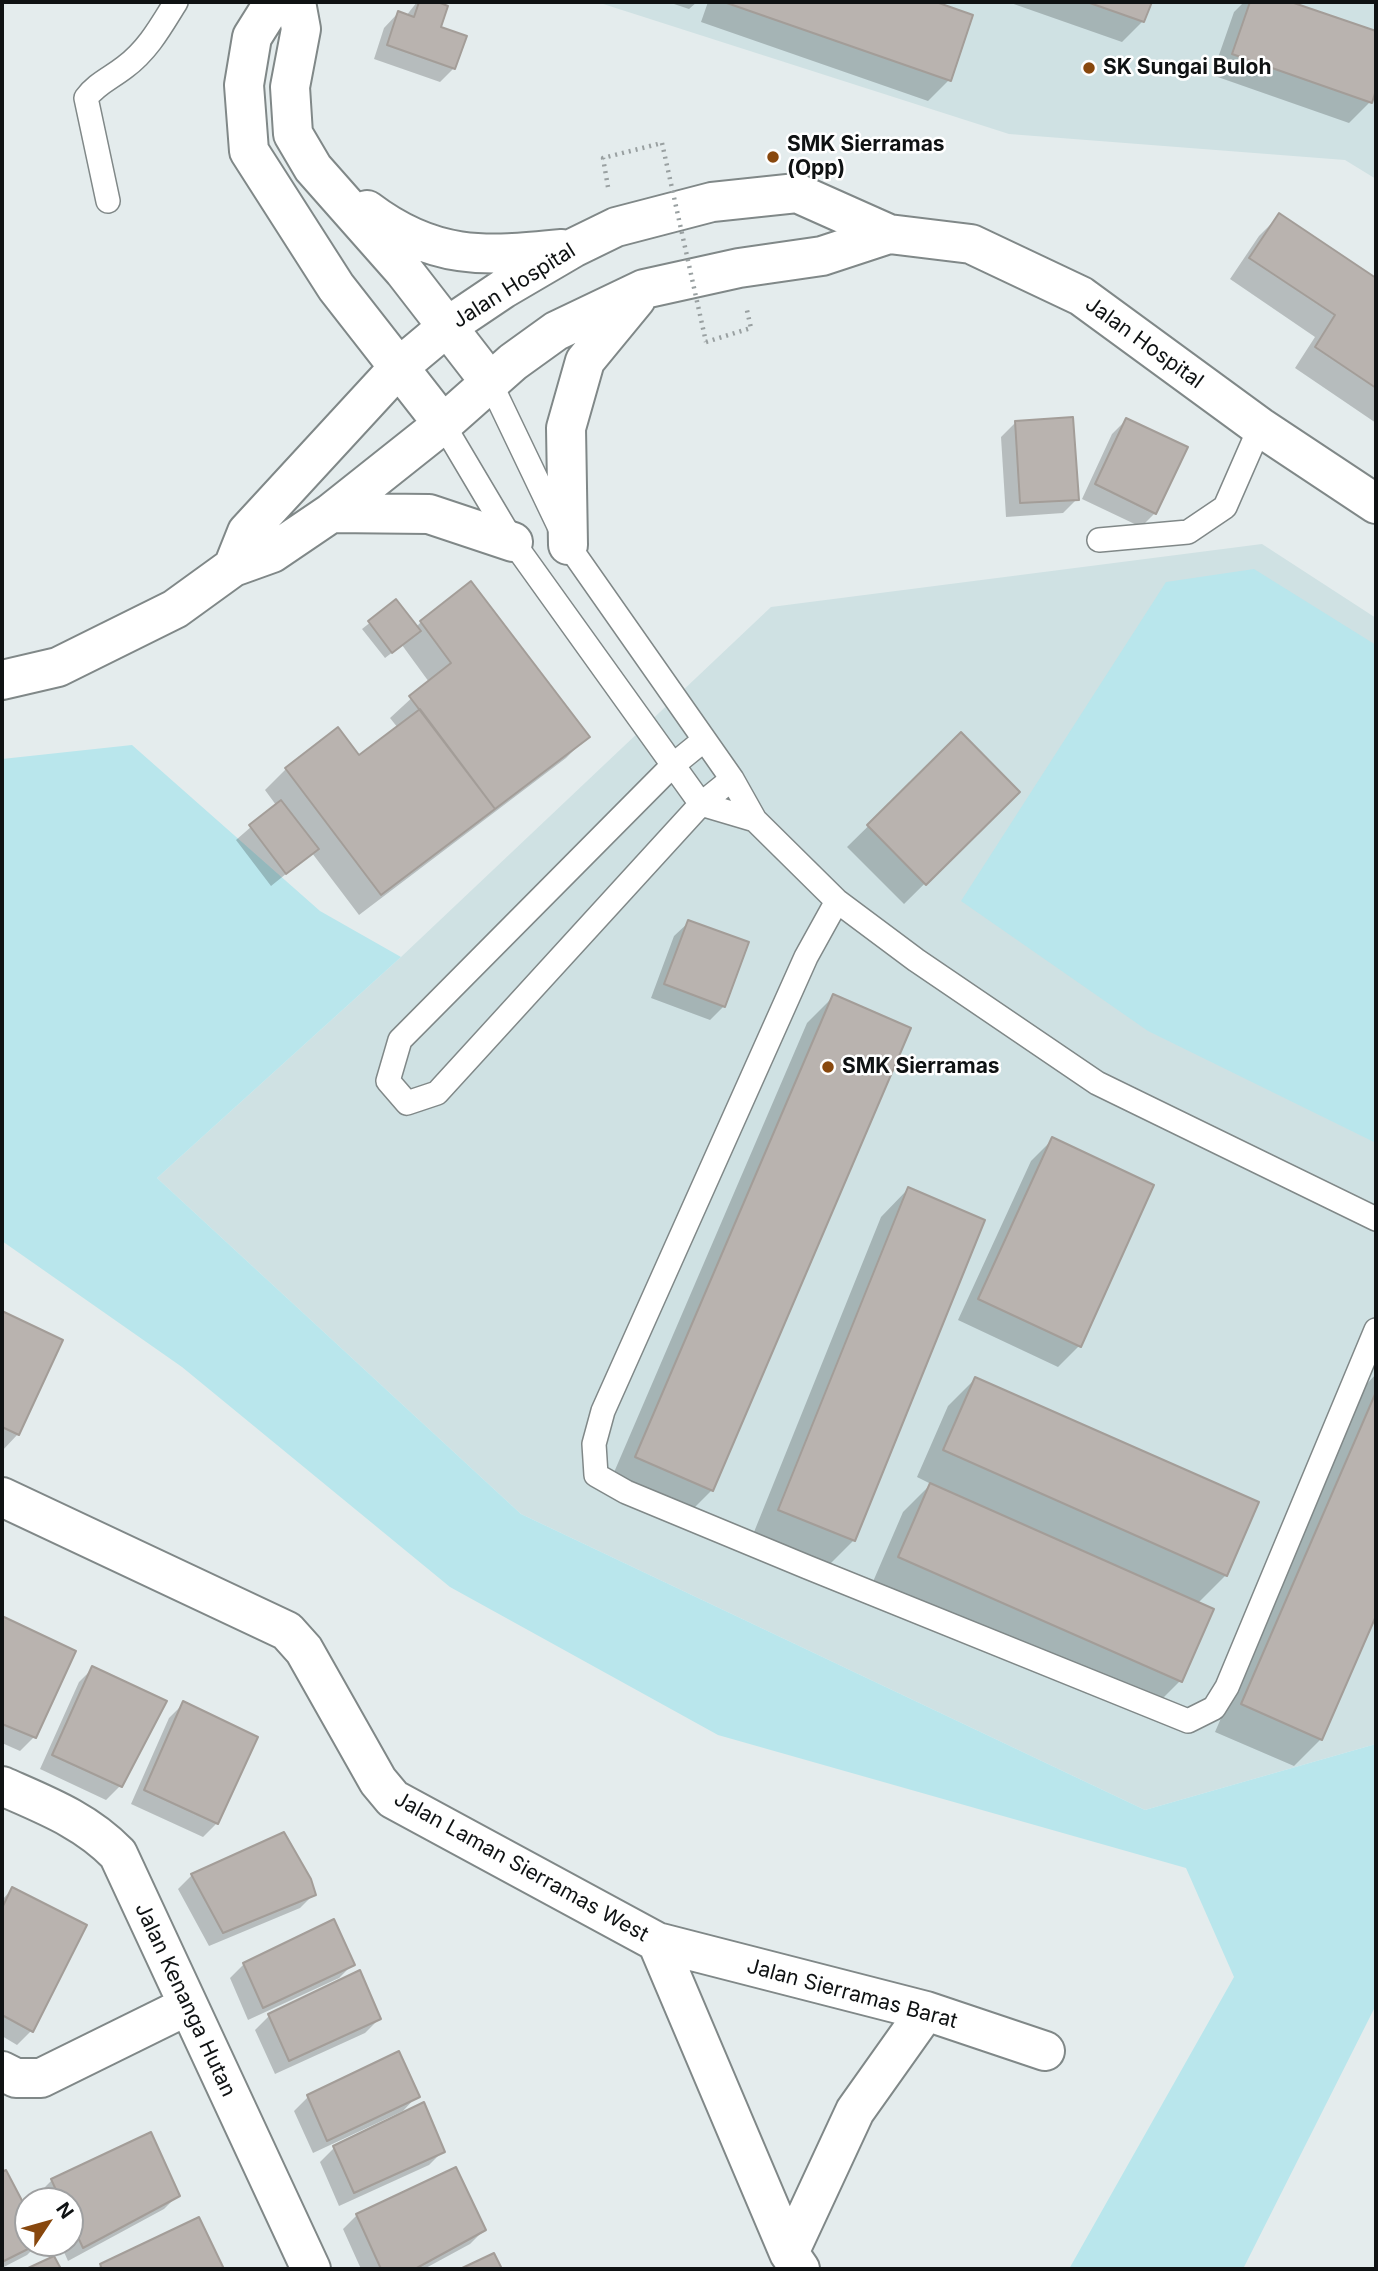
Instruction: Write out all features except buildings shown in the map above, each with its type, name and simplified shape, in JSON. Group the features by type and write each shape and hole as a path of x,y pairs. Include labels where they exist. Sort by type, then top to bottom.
{"main road":[{"path":"274,2 252,37 244,85 249,151 336,287 443,424"},
{"path":"296,2 302,29 290,86 293,134 313,168 448,326 490,382"},
{"path":"313,168 397,232 451,251 515,254 573,248"},
{"name":"Jalan Hospital","path":"233,567 247,532 399,367 448,326 573,248 616,227 712,202 797,193 889,233 971,244 1081,296 1260,427 1376,504"},
{"name":"Jalan Hospital","path":"2,680 58,667 175,609 233,567 272,553 331,513 556,331 644,289 739,268 822,256 889,233"},
{"path":"568,545 566,428 585,361 644,289"},
{"path":"331,513 429,514 513,542"},
{"name":"Jalan Laman Sierramas West","path":"2,1497 287,1631 304,1650 378,1782 393,1799 657,1942 794,2261"},
{"name":"Jalan Kenanga Hutan","path":"2,1786 75,1818 99,1834 118,1854 311,2269"},
{"name":"Jalan Sierramas Barat","path":"657,1942 926,2011 1045,2051"},
{"path":"2,2071 16,2078 41,2078 187,2007"},
{"name":"Jalan Laman Sierramas West","path":"794,2261 855,2110 926,2011"}],"lane":[{"path":"108,201 86,98 93,88 125,67 151,43 176,2"},
{"path":"490,382 568,545 732,779 755,820 837,901 916,960 1097,1083 1376,1219"},
{"path":"443,424 513,542 701,804 755,820"},
{"path":"1099,540 1188,532 1225,507 1260,427"},
{"path":"704,740 672,766 400,1040 388,1081 407,1103 437,1093 701,804 732,779"},
{"path":"837,901 806,957 603,1411 594,1444 596,1475 626,1492 1188,1721 1214,1708 1227,1687 1376,1330"}],"path":[{"path":"619,155 662,143 706,342 751,328"}],"shaded area":[{"name":"SK Sungai Buloh","path":"597,2 1376,2 1376,179 1345,160 1009,134"},
{"name":"SMK Sierramas","path":"1262,544 1376,618 1376,1744 1145,1810 521,1514 157,1178 401,957 771,607"},
{"path":"1254,569 1376,645 1376,1143 1148,1031 961,901 1166,582"},
{"path":"132,745 320,911 401,957 157,1178 521,1514 1145,1810 1376,1744 1376,2005 1243,2269 1069,2269 1234,1977 1186,1868 718,1735 450,1587 182,1367 2,1241 2,759"}],"place":[{"name":"SK Sungai Buloh","path":"1089,68"},
{"name":"SMK Sierramas (Opp)","path":"773,157"},
{"name":"SMK Sierramas","path":"828,1067"}]}
